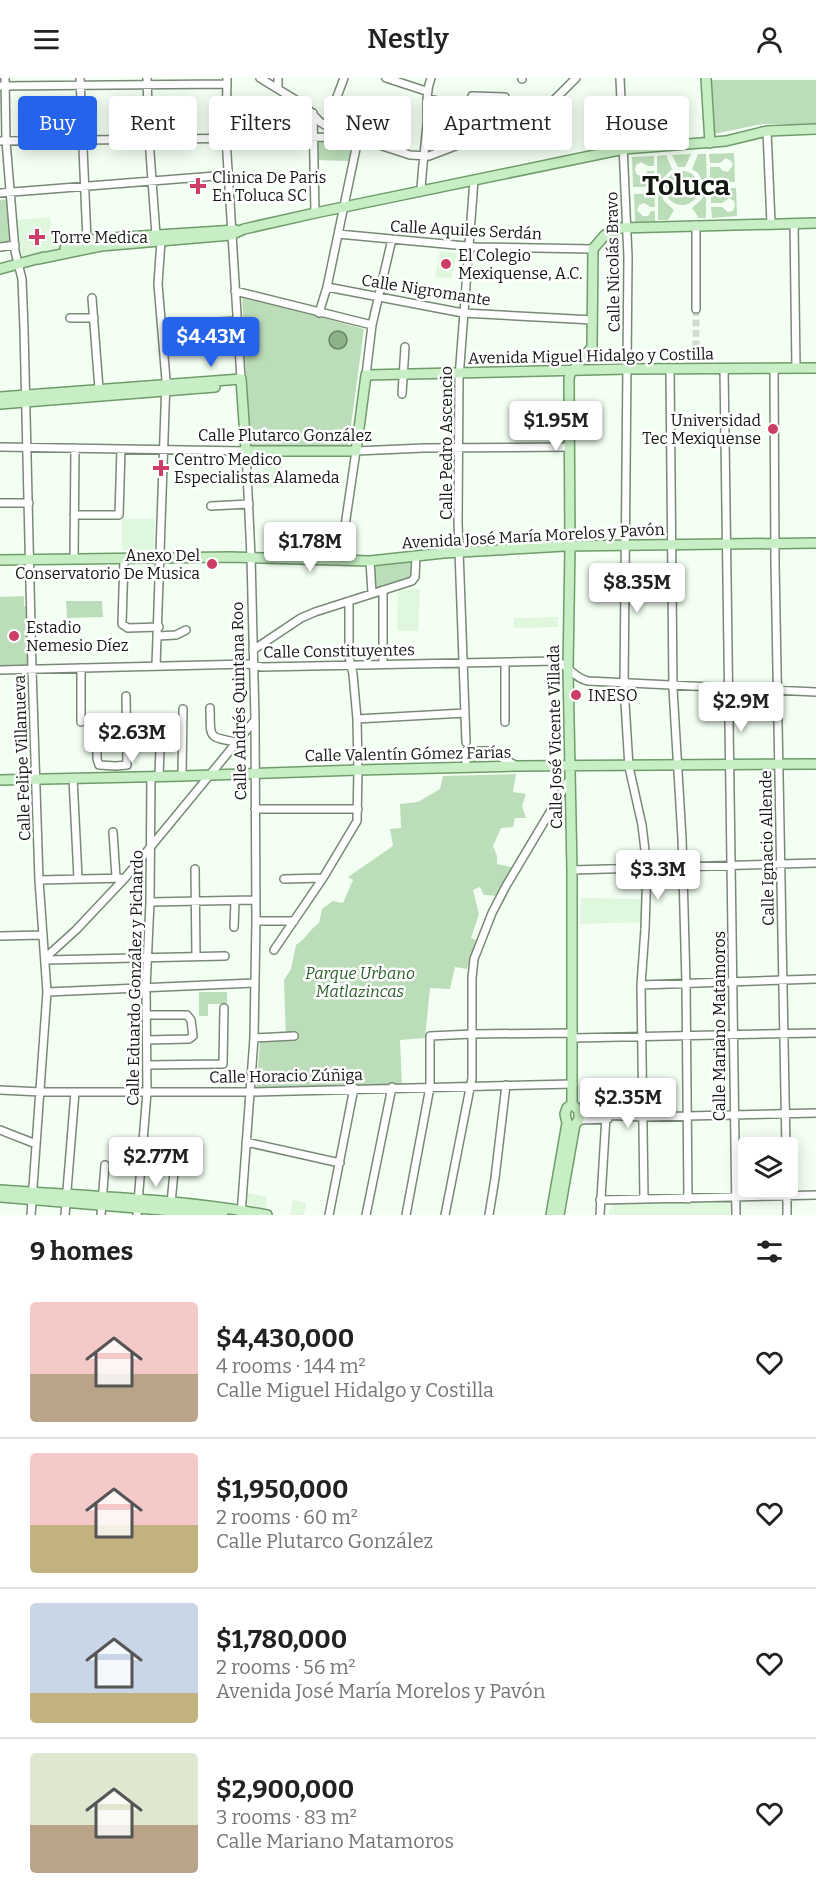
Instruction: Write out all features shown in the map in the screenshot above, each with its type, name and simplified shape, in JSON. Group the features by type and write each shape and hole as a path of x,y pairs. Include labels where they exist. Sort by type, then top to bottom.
{"main road":[{"path":"706,78 710,142"},
{"path":"689,144 726,141 767,131 816,129"},
{"path":"38,259 87,241 159,238 244,230 343,207 619,150"},
{"path":"574,371 592,347 593,249 609,232 627,227 816,223"},
{"path":"0,269 94,247 159,238"},
{"name":"Avenida Miguel Hidalgo y Costilla","path":"366,375 670,369 696,366 816,368"},
{"name":"Calle José Vicente Villada","path":"574,371 569,379 568,669 573,1084 572,1104 568,1106 565,1118 575,1120"},
{"path":"356,452 366,375"},
{"path":"0,397 26,399 241,382"},
{"name":"Calle Andrés Quintana Roo","path":"241,382 246,451"},
{"path":"0,404 99,389 165,387"},
{"name":"Calle Plutarco González","path":"246,451 356,452"},
{"name":"Avenida José María Morelos y Pavón","path":"0,560 251,557 370,561 459,552 570,546 816,543"},
{"name":"Calle Valentín Gómez Farías","path":"0,780 466,767 816,764"},
{"path":"559,1215 577,1108 572,1104"},
{"path":"551,1215 575,1120"},
{"path":"0,1190 33,1196"},
{"path":"0,1197 67,1198 102,1206 267,1215"},
{"path":"171,1210 223,1215"}],"street":[{"path":"260,78 304,105 324,124"},
{"path":"278,78 278,89"},
{"path":"337,96 344,78"},
{"path":"386,78 429,96"},
{"path":"426,95 431,78"},
{"path":"396,150 429,156 540,114 576,78"},
{"name":"Calle Nicolás Bravo","path":"620,78 621,96"},
{"path":"80,81 80,96"},
{"path":"148,81 148,96"},
{"path":"3,83 226,81"},
{"name":"Calle Felipe Villanueva","path":"3,83 3,141 11,193 15,245 22,279 39,880 47,992 31,1215"},
{"path":"313,113 315,213"},
{"path":"767,131 771,223"},
{"path":"314,138 324,138"},
{"path":"3,141 18,141"},
{"path":"82,150 87,241"},
{"path":"150,150 159,238 158,275 165,387 156,666"},
{"name":"Calle Andrés Quintana Roo","path":"227,150 241,382"},
{"path":"319,313 327,288 353,150"},
{"path":"421,191 423,150"},
{"name":"Calle Nicolás Bravo","path":"624,150 628,369 624,683 629,767 642,825 647,867 641,985 644,1199"},
{"path":"0,193 228,175"},
{"name":"Calle Pedro Ascencio","path":"466,742 459,552 459,373 474,180"},
{"path":"794,223 796,368"},
{"path":"696,225 696,309"},
{"name":"Calle Aquiles Serdán","path":"338,234 469,246 593,249"},
{"path":"366,375 377,297 392,239"},
{"path":"0,247 15,245"},
{"name":"Calle Nigromante","path":"327,288 463,313 593,320"},
{"path":"235,291 372,325"},
{"path":"92,298 99,389"},
{"path":"70,318 94,318"},
{"path":"162,326 237,321"},
{"path":"402,394 405,347"},
{"name":"Calle Mariano Matamoros","path":"724,368 736,1215"},
{"name":"Calle Ignacio Allende","path":"774,368 785,1137"},
{"path":"670,369 673,685 683,866 688,1198"},
{"name":"Calle Plutarco González","path":"0,447 246,451"},
{"name":"Calle Plutarco González","path":"356,452 459,447 570,447"},
{"path":"74,558 75,448"},
{"path":"74,515 117,516 120,513 121,449"},
{"name":"Calle Andrés Quintana Roo","path":"241,1213 254,1038 256,921 254,665 246,451"},
{"path":"340,560 356,452"},
{"path":"0,503 29,503"},
{"path":"211,506 249,504"},
{"path":"253,650 301,618 413,581 416,556"},
{"path":"124,559 122,624 128,628 159,627"},
{"path":"370,561 372,593"},
{"path":"383,590 383,664"},
{"path":"274,950 323,878 357,821 357,719 353,675 348,652 349,601"},
{"path":"158,636 176,635 186,630"},
{"path":"505,662 505,722"},
{"name":"Calle Constituyentes","path":"0,670 558,662 582,680 816,692"},
{"path":"81,668 81,722"},
{"path":"97,730 98,764 125,766 127,763 126,696"},
{"path":"210,708 212,736 236,742"},
{"path":"182,776 183,709"},
{"path":"357,719 465,713"},
{"name":"Calle Eduardo González y Pichardo","path":"138,1208 147,1092 146,988 151,846 161,719"},
{"path":"45,959 125,878 255,719"},
{"path":"466,767 466,751 489,751 518,766"},
{"path":"116,766 117,777"},
{"path":"73,778 78,878"},
{"path":"445,1215 472,1078 474,959 492,913 506,886 569,779"},
{"path":"255,809 358,809"},
{"path":"113,832 116,877"},
{"path":"572,870 816,863"},
{"path":"195,869 196,956"},
{"path":"39,880 125,878"},
{"path":"284,879 323,878"},
{"path":"150,902 255,900"},
{"path":"234,927 235,901"},
{"path":"256,921 294,921"},
{"path":"0,936 43,935"},
{"path":"45,959 225,956"},
{"path":"641,985 816,979"},
{"path":"47,992 254,983"},
{"path":"147,1065 223,1064 224,1008"},
{"path":"146,1016 187,1015 191,1020 193,1036 189,1039 147,1040"},
{"path":"406,1215 430,1087 429,1038 434,1035 642,1037 816,1033"},
{"path":"254,1038 294,1036"},
{"name":"Calle Horacio Zúñiga","path":"0,1089 41,1092 249,1092 573,1084"},
{"path":"489,1215 506,1085"},
{"path":"366,1215 392,1087"},
{"path":"329,1215 354,1088"},
{"path":"65,1215 75,1092"},
{"path":"575,1120 816,1113"},
{"path":"600,1215 608,1118"},
{"path":"0,1130 36,1144"},
{"path":"246,1142 340,1162"},
{"path":"102,1206 105,1165"},
{"path":"171,1210 174,1172"},
{"path":"798,1196 816,1195"},
{"path":"600,1200 736,1196"},
{"path":"787,1197 787,1215"}],"shaded area":[{"name":"Torre Medica","path":"50,217 51,233 55,234 55,240 63,240 64,246 21,260 17,220"},
{"name":"El Colegio Mexiquense, A.C.","path":"440,251 457,253 451,278 435,277"},
{"path":"338,331 344,334 347,340 344,346 338,349 332,346 329,340 332,334"},
{"path":"262,458 282,458 283,487 262,488"},
{"path":"122,519 155,519 154,550 122,550"},
{"path":"420,589 418,631 397,631 398,590"},
{"path":"558,617 558,627 514,628 514,618"},
{"path":"581,898 645,899 645,922 580,924"},
{"path":"248,1193 267,1197 266,1210 247,1206"},
{"path":"293,1200 306,1203 304,1215 290,1215"},
{"path":"731,1200 730,1215 609,1215 612,1204"}],"green space":[{"path":"711,80 816,80 816,124 762,124 714,134"},
{"path":"316,141 324,141 324,150 353,150 351,161 316,160"},
{"path":"734,153 735,182 710,182 710,167 719,167 728,172 733,165 726,158 720,163 710,163 709,154"},
{"path":"691,154 685,167 678,167 672,155"},
{"path":"698,154 706,154 707,182 703,182 698,173 692,169"},
{"path":"666,155 672,169 662,179 660,187 657,187 657,156"},
{"path":"654,156 654,166 641,162 636,165 635,170 637,175 643,176 648,171 654,171 654,187 633,187 632,157"},
{"path":"682,171 694,176 699,188 694,200 682,205 670,200 665,188 670,176"},
{"path":"736,188 737,216 712,218 711,207 722,207 728,212 733,211 735,205 734,201 729,198 722,203 711,203 711,189"},
{"path":"704,190 706,190 706,218 699,218 692,208 702,199"},
{"path":"658,191 664,201 674,210 668,220 658,220"},
{"path":"654,193 655,207 644,203 639,205 637,210 643,216 648,216 651,211 655,211 655,221 635,222 634,194"},
{"path":"9,199 13,244 0,246 0,200"},
{"path":"242,296 364,329 348,447 253,447 249,442"},
{"path":"414,560 413,579 373,591 372,564"},
{"name":"Estadio Nemesio Díez","path":"24,596 28,664 0,667 0,597"},
{"path":"66,601 102,601 103,617 67,618"},
{"path":"471,754 490,754 504,763 471,763"},
{"name":"Parque Urbano Matlazincas","path":"516,774 513,792 526,794 522,806 526,818 515,818 513,827 501,828 493,846 497,864 515,868 499,896 484,895 480,887 473,890 479,914 471,938 476,940 467,969 455,967 450,989 430,988 425,1038 400,1040 402,1086 256,1089 260,1041 286,1039 284,980 291,969 296,945 319,923 322,909 333,901 343,903 353,880 348,877 393,846 390,829 401,828 400,804 418,802 440,789 443,776"},
{"path":"199,992 227,992 227,1004 208,1004 208,1016 199,1016"}],"tunnel":[{"path":"696,309 696,364"}],"place":[{"name":"Clinica De Paris En Toluca SC","path":"198,186"},
{"name":"Torre Medica","path":"37,237"},
{"name":"El Colegio Mexiquense, A.C.","path":"446,264"},
{"name":"Universidad Tec Mexiquense","path":"773,429"},
{"name":"Centro Medico Especialistas Alameda","path":"161,468"},
{"name":"Anexo Del Conservatorio De Musica","path":"212,564"},
{"name":"Estadio Nemesio Díez","path":"14,636"},
{"name":"INESO","path":"576,695"}],"district":[{"name":"Toluca","path":"686,185"}]}
